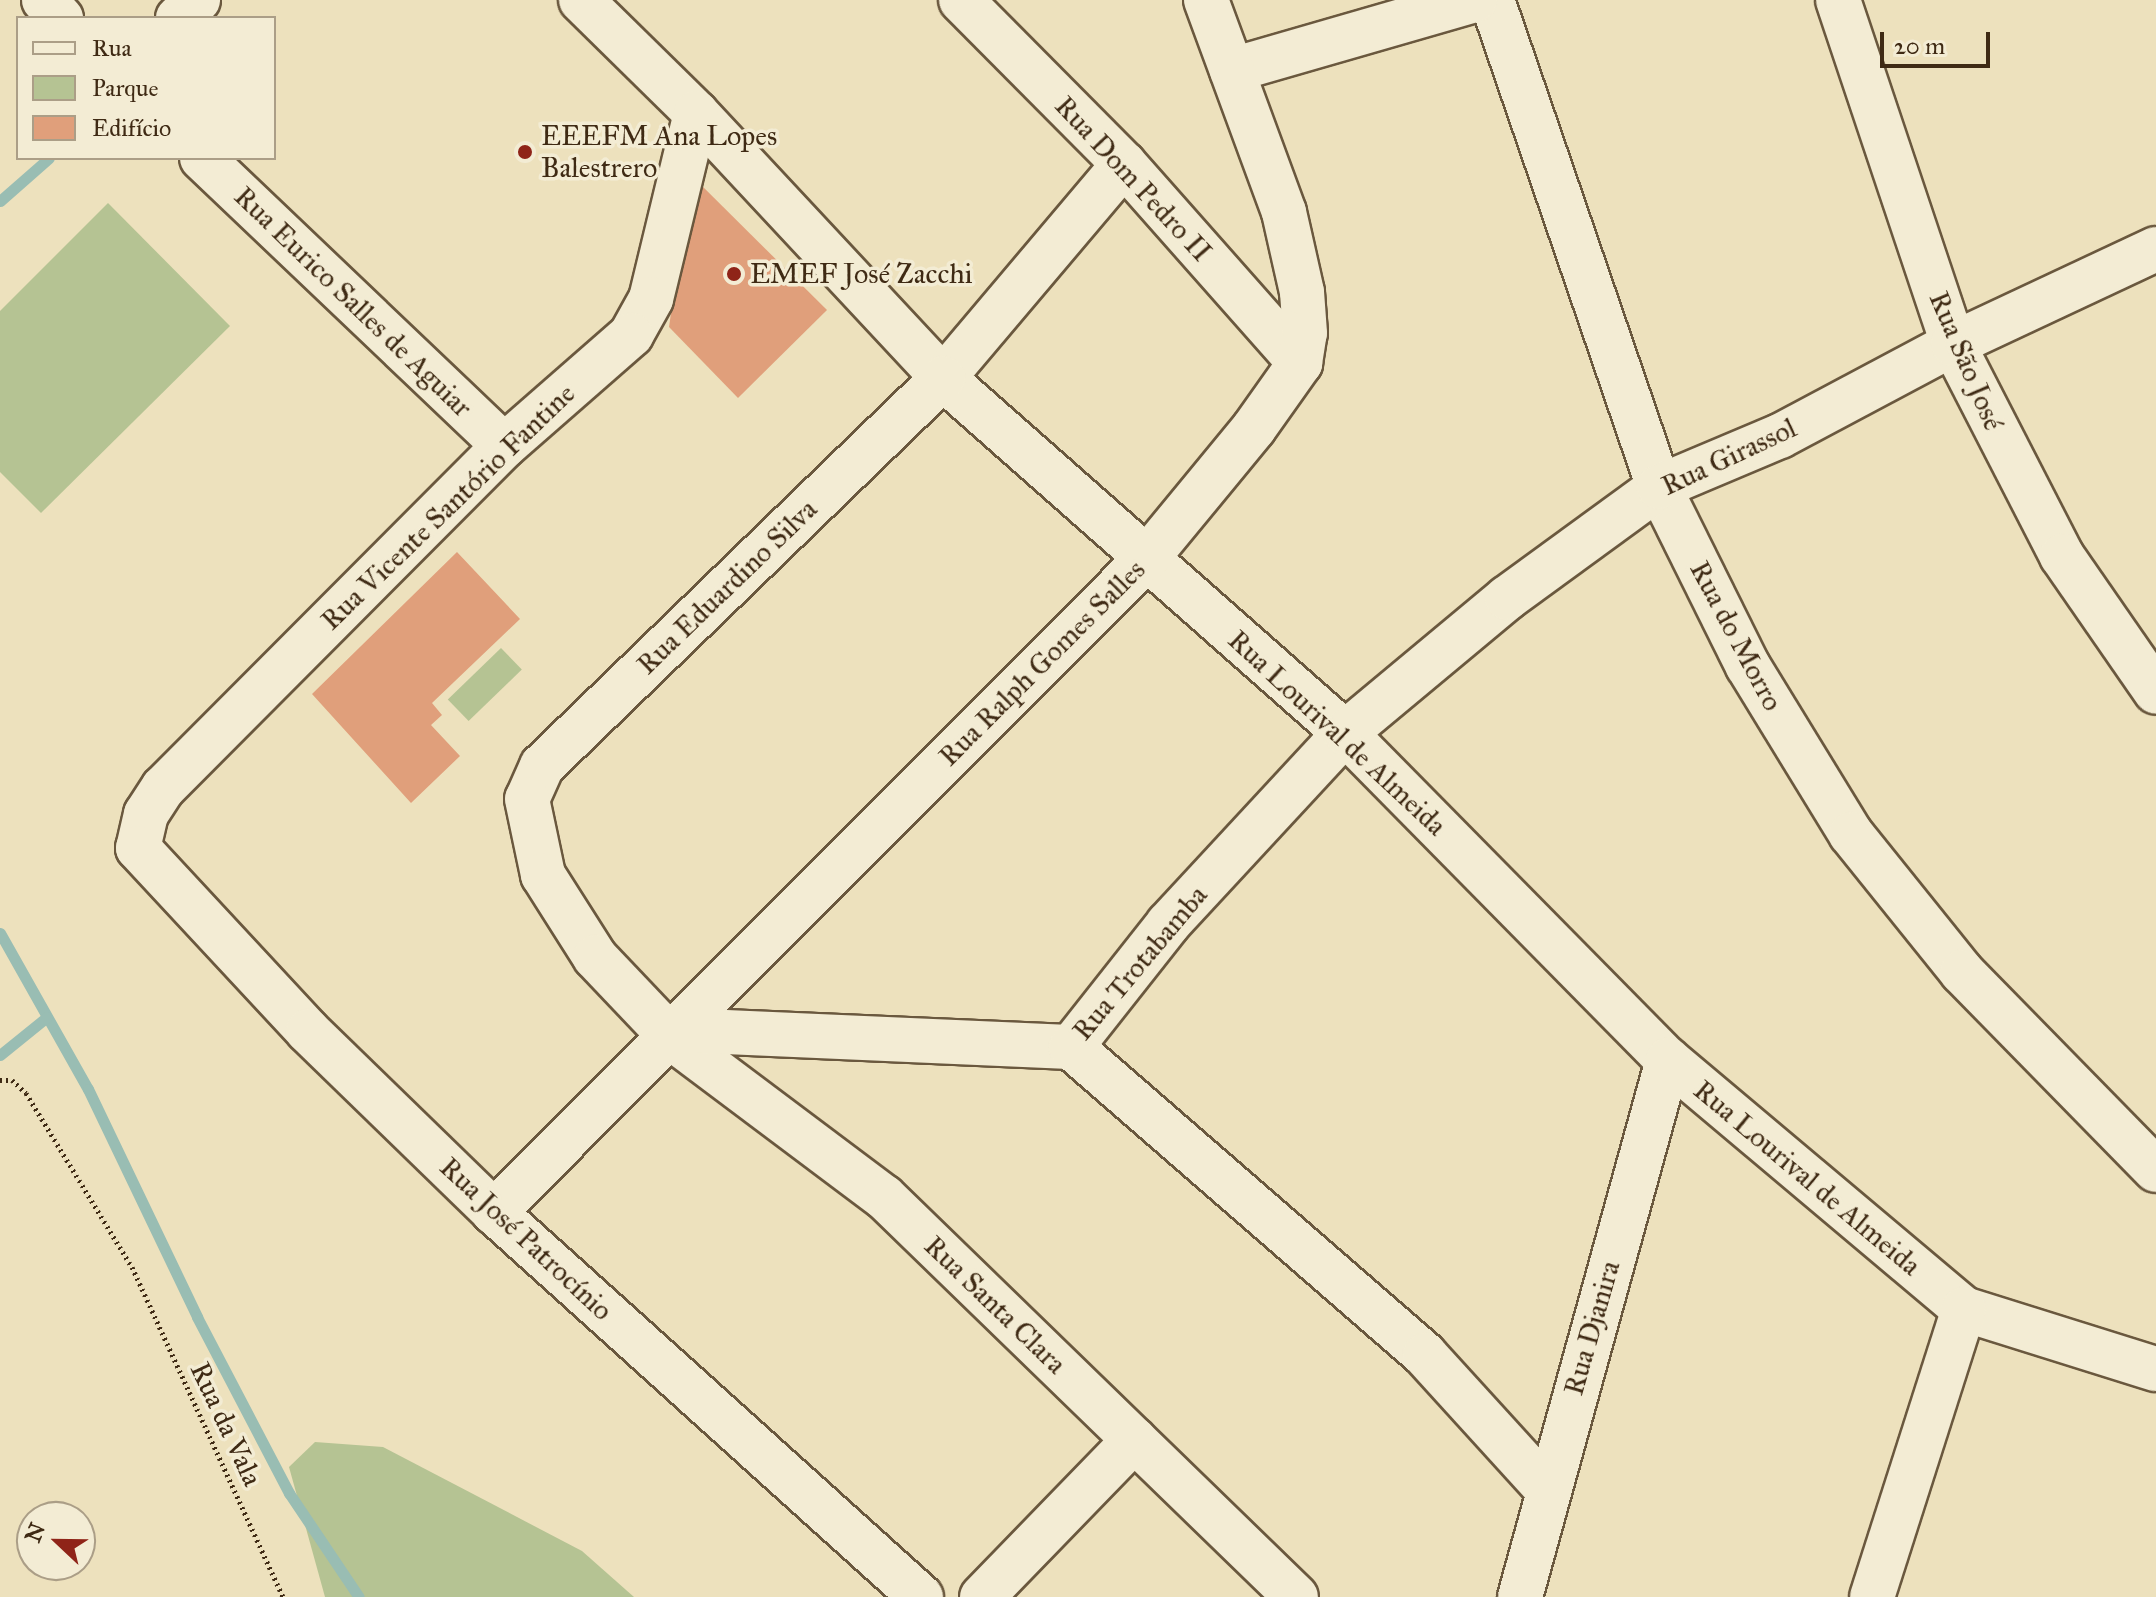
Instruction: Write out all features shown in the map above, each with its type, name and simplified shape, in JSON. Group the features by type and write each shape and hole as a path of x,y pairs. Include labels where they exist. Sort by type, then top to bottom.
{"street":[{"path":"44,0 59,16"},
{"path":"180,16 198,0"},
{"name":"Rua Lourival de Almeida","path":"581,0 696,113 943,378 1345,733 1668,1060 1964,1309 2156,1369"},
{"name":"Rua Dom Pedro II","path":"961,0 1124,164 1300,363"},
{"name":"Rua Ralph Gomes Salles","path":"494,1212 676,1034 1147,558 1254,428 1300,363 1305,333 1302,292 1284,212 1206,0"},
{"path":"1232,70 1475,0"},
{"name":"Rua do Morro","path":"1492,0 1659,487 1748,666 1851,834 1962,972 2156,1170"},
{"name":"Rua São José","path":"1838,0 1953,344 2062,556 2156,692"},
{"name":"Rua Vicente Santório Fantine","path":"148,863 138,848 139,832 163,788 504,446 640,321 651,299 696,113"},
{"name":"Rua Eurico Salles de Aguiar","path":"204,160 504,446"},
{"name":"Rua Eduardino Silva","path":"676,1034 595,957 543,875 527,799 542,766 943,378 1124,164"},
{"name":"Rua Girassol","path":"1345,733 1507,598 1659,487 1780,436 1953,344 2156,249"},
{"name":"Rua Trotabamba","path":"676,1034 1071,1047 1168,924 1345,733"},
{"name":"Rua José Patrocínio","path":"148,863 308,1031 494,1212 921,1597"},
{"name":"Rua Santa Clara","path":"676,1034 884,1197 1296,1597"},
{"path":"1071,1047 1425,1355 1546,1488"},
{"name":"Rua Djanira","path":"1520,1597 1546,1488 1668,1060"},
{"path":"1872,1597 1964,1309"},
{"path":"982,1597 1134,1440"}],"path":[{"name":"Rua da Vala","path":"0,1080 12,1080 26,1093 132,1267 283,1597"}],"green space":[{"path":"108,203 230,326 41,513 0,472 0,311"},
{"path":"501,648 522,670 469,721 448,699"},
{"path":"315,1442 383,1447 582,1551 634,1597 325,1597 289,1467"}],"building":[{"name":"EMEF José Zacchi","path":"691,175 827,310 738,398 669,327"},
{"path":"457,552 520,619 432,703 442,715 431,725 460,756 411,803 312,694"}],"waterway":[{"path":"0,201 47,160"},
{"path":"0,933 88,1089 197,1317 289,1493 359,1597"},
{"path":"0,1055 47,1017"}],"place":[{"name":"EEEFM Ana Lopes Balestrero","path":"525,152"},
{"name":"EMEF José Zacchi","path":"734,274"}]}
